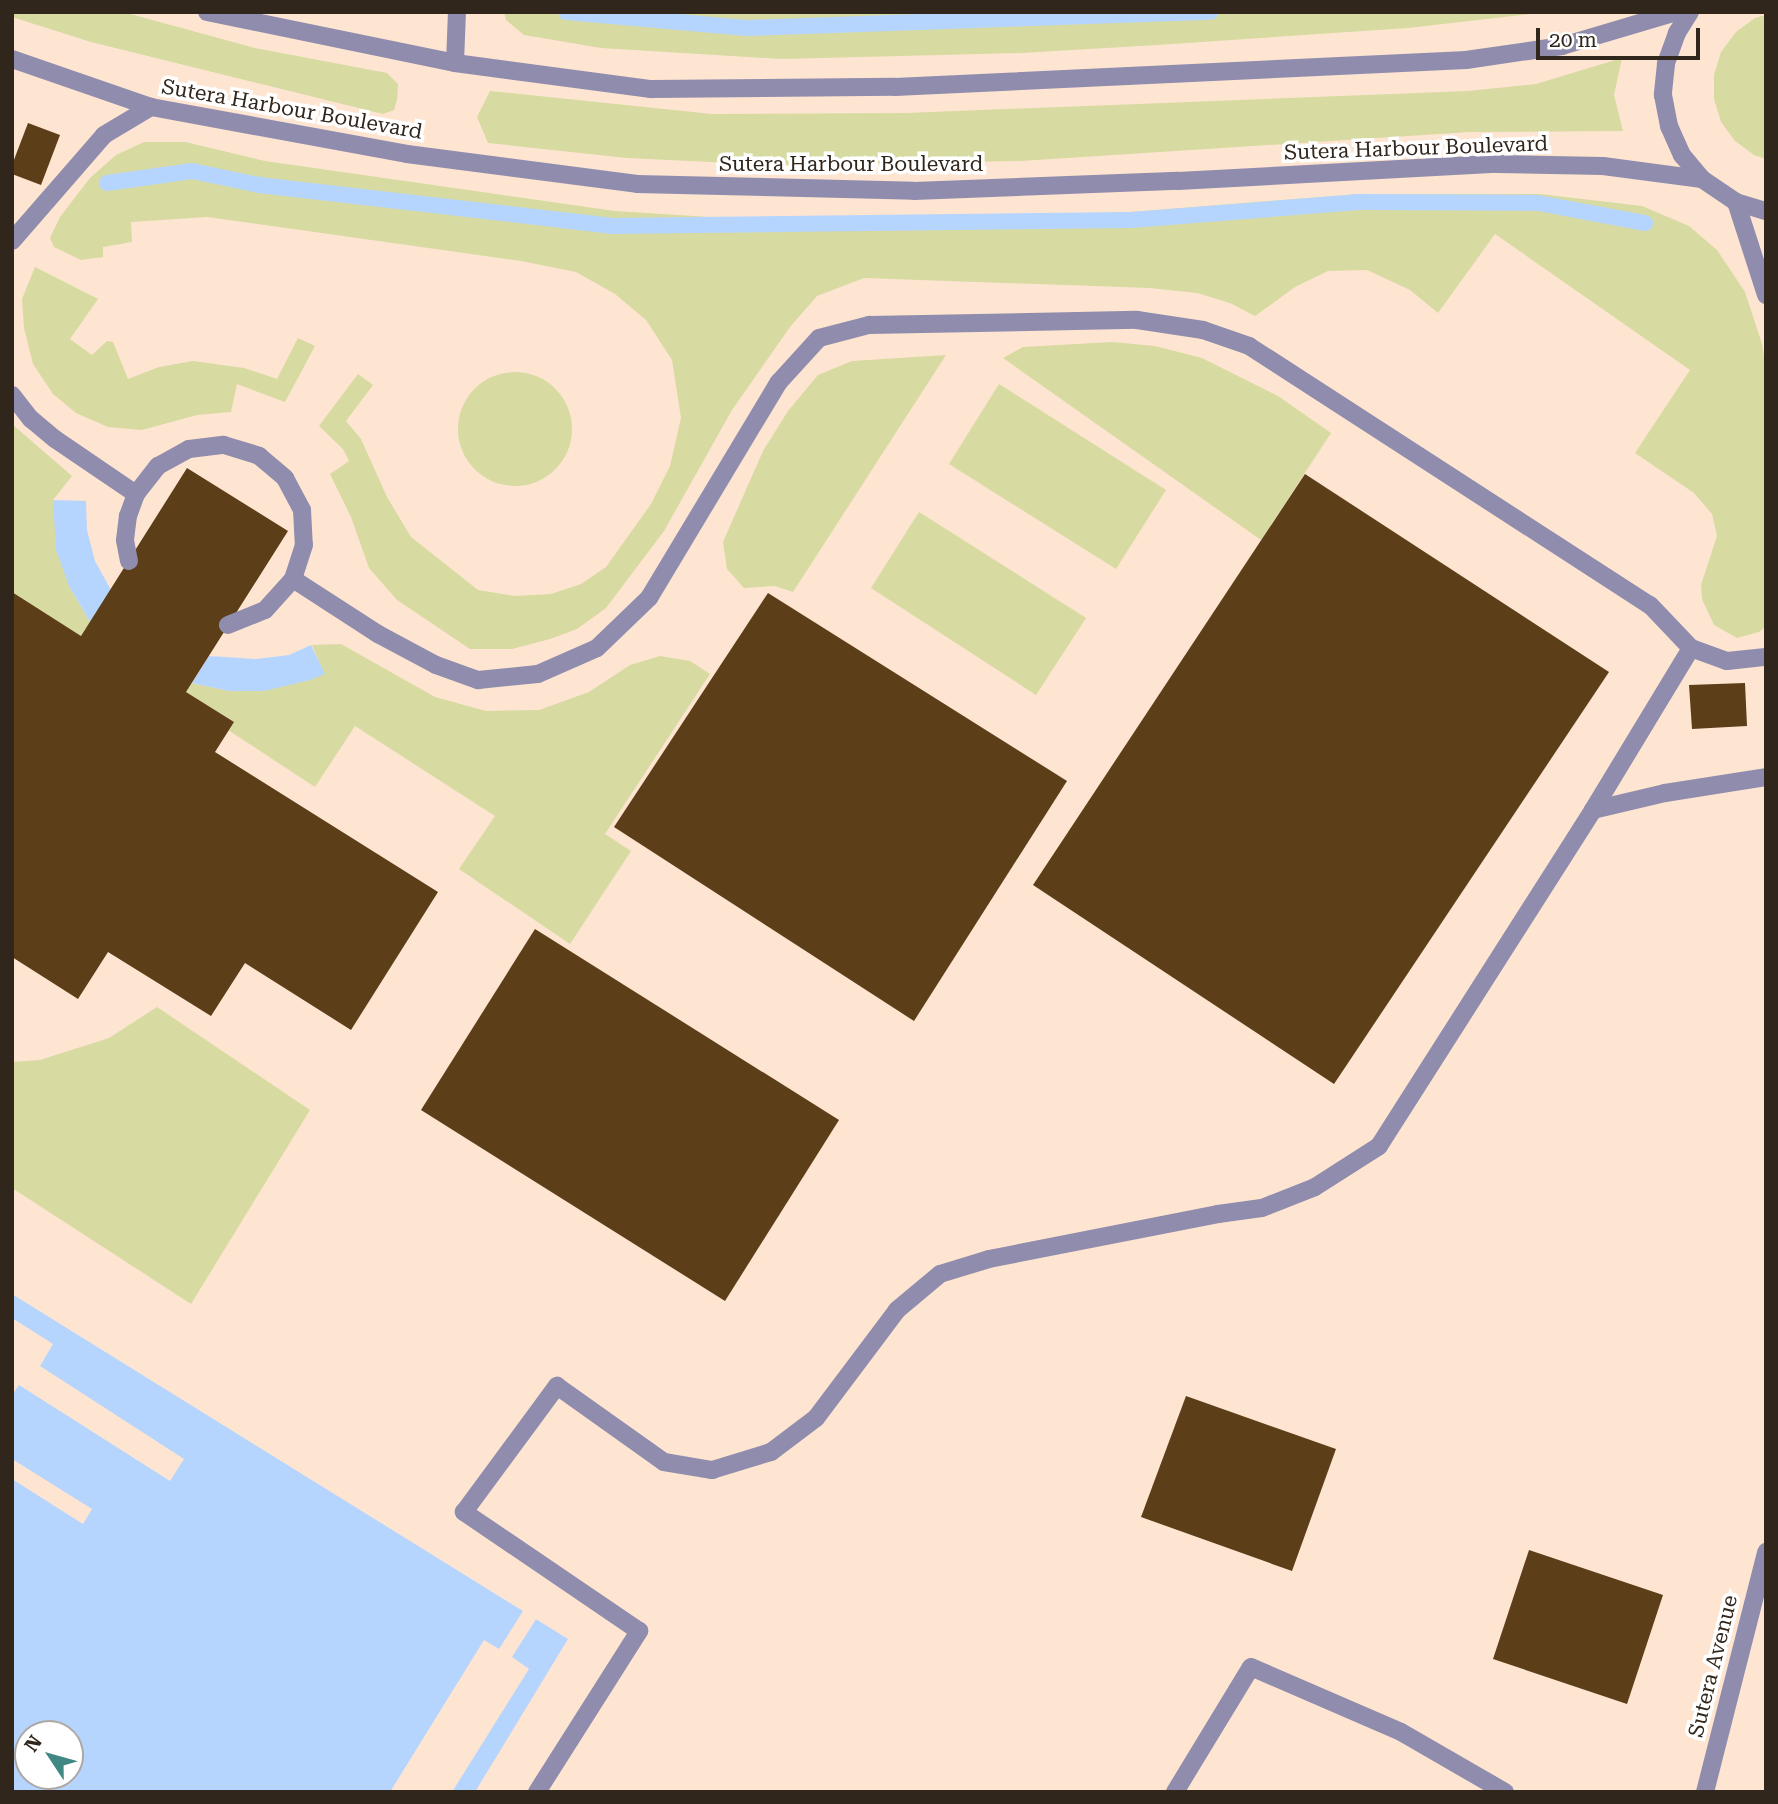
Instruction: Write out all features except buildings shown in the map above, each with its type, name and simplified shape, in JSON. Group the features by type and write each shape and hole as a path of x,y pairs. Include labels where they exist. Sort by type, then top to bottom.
{"street":[{"path":"207,12 455,63 651,89 895,87 1466,60 1562,46 1676,12"},
{"path":"455,63 457,12"},
{"path":"1690,12 1677,33 1666,64 1663,95 1669,126 1682,155 1702,179 1736,202 1766,211"},
{"name":"Sutera Harbour Boulevard","path":"12,59 151,107 407,154 638,184 914,191 1178,181 1496,164 1603,166 1702,179"},
{"path":"14,238 104,135 151,107"},
{"path":"1736,202 1766,295"},
{"path":"293,579 378,634 436,666 478,680 538,674 597,648 649,598 779,382 819,338 869,324 1137,320 1203,330 1250,346 1650,605 1690,648 1727,661 1766,657"},
{"path":"12,395 31,419 55,439 136,494"},
{"path":"129,561 127,528 136,494 158,466 189,449 224,445 259,456 285,478 302,510 304,545 293,579 265,610 228,625"},
{"path":"537,1792 639,1631 464,1512 557,1386 664,1461 712,1469 771,1452 816,1418 897,1310 940,1275 989,1259 1218,1214 1262,1208 1315,1187 1379,1146 1593,810 1690,648"},
{"path":"1593,810 1665,793 1766,777"},
{"name":"Sutera Avenue","path":"1705,1792 1766,1552"},
{"path":"1175,1792 1251,1667 1401,1732 1505,1792"}],"green space":[{"path":"12,12 123,12 255,48 387,73 398,84 397,100 394,110 383,114 91,42 12,17"},
{"path":"504,12 1547,12 1408,28 1157,45 1021,53 782,59 601,48 524,35 506,20"},
{"path":"1766,15 1766,159 1754,155 1735,141 1721,122 1714,99 1714,75 1721,52 1736,32 1755,18"},
{"path":"1622,58 1614,95 1623,131 1469,132 1021,161 776,165 627,158 488,143 477,117 490,91 712,114 906,113 1468,91 1536,84"},
{"path":"144,142 185,142 265,161 615,211 770,221 1130,212 1359,194 1540,194 1642,206 1689,226 1717,250 1745,292 1762,344 1766,368 1766,626 1759,632 1737,638 1714,625 1702,599 1701,585 1717,536 1712,514 1694,493 1635,453 1690,370 1495,234 1438,313 1410,290 1367,270 1328,271 1295,287 1255,316 1230,303 1197,293 1150,288 864,278 817,296 790,327 732,410 664,531 606,608 577,629 550,639 512,649 470,649 397,600 369,568 351,517 330,474 349,461 343,449 319,426 358,374 373,385 346,421 361,439 387,497 411,537 478,590 514,596 551,594 581,584 606,567 651,504 670,466 681,418 672,360 646,320 615,294 576,272 521,261 207,217 131,222 132,242 103,247 103,257 81,260 54,247 50,238 60,217 90,178 116,155"},
{"path":"35,267 98,299 70,339 92,355 107,341 113,342 128,379 159,367 193,361 244,368 277,379 298,338 315,346 285,402 237,384 231,412 197,415 142,430 108,427 76,413 53,394 33,364 24,328 22,299"},
{"path":"1112,342 1155,346 1202,358 1278,396 1331,433 1261,540 1003,358 1023,347"},
{"path":"946,355 793,592 775,586 744,588 727,569 723,542 763,451 788,411 818,375 852,361"},
{"path":"515,372 537,377 555,389 567,407 572,429 567,451 555,469 537,481 515,486 493,481 475,469 463,451 458,429 463,407 475,389 493,377"},
{"path":"999,384 1166,490 1116,569 949,464"},
{"path":"12,424 72,476 53,500 69,586 90,622 81,636 12,592"},
{"path":"919,512 1086,618 1036,695 871,588"},
{"path":"341,644 435,697 486,711 539,710 589,692 630,665 660,656 690,661 710,674 605,834 631,851 570,944 459,869 495,816 355,726 315,787 228,730 234,722 186,692 192,683 229,691 324,674 312,645"},
{"path":"157,1007 310,1110 191,1304 12,1188 12,1062 40,1060 109,1038"}],"water":[{"path":"53,500 86,501 87,530 95,561 111,590 90,622 69,586 56,550"},
{"path":"311,645 325,674 310,680 264,691 229,691 192,683 209,656 256,659 289,655"},
{"path":"12,1294 568,1639 475,1792 12,1792"}],"pier":[{"path":"12,1318 53,1344 40,1366 184,1459 170,1481 19,1385 12,1395"},
{"path":"12,1459 92,1509 83,1524 12,1479"},
{"path":"525,1608 538,1616 512,1657 529,1669 452,1792 390,1792 484,1640 499,1649"}],"waterway":[{"path":"566,12 746,28 1211,12"},
{"path":"107,183 192,171 259,185 611,226 1131,220 1362,202 1538,203 1645,223"}]}
